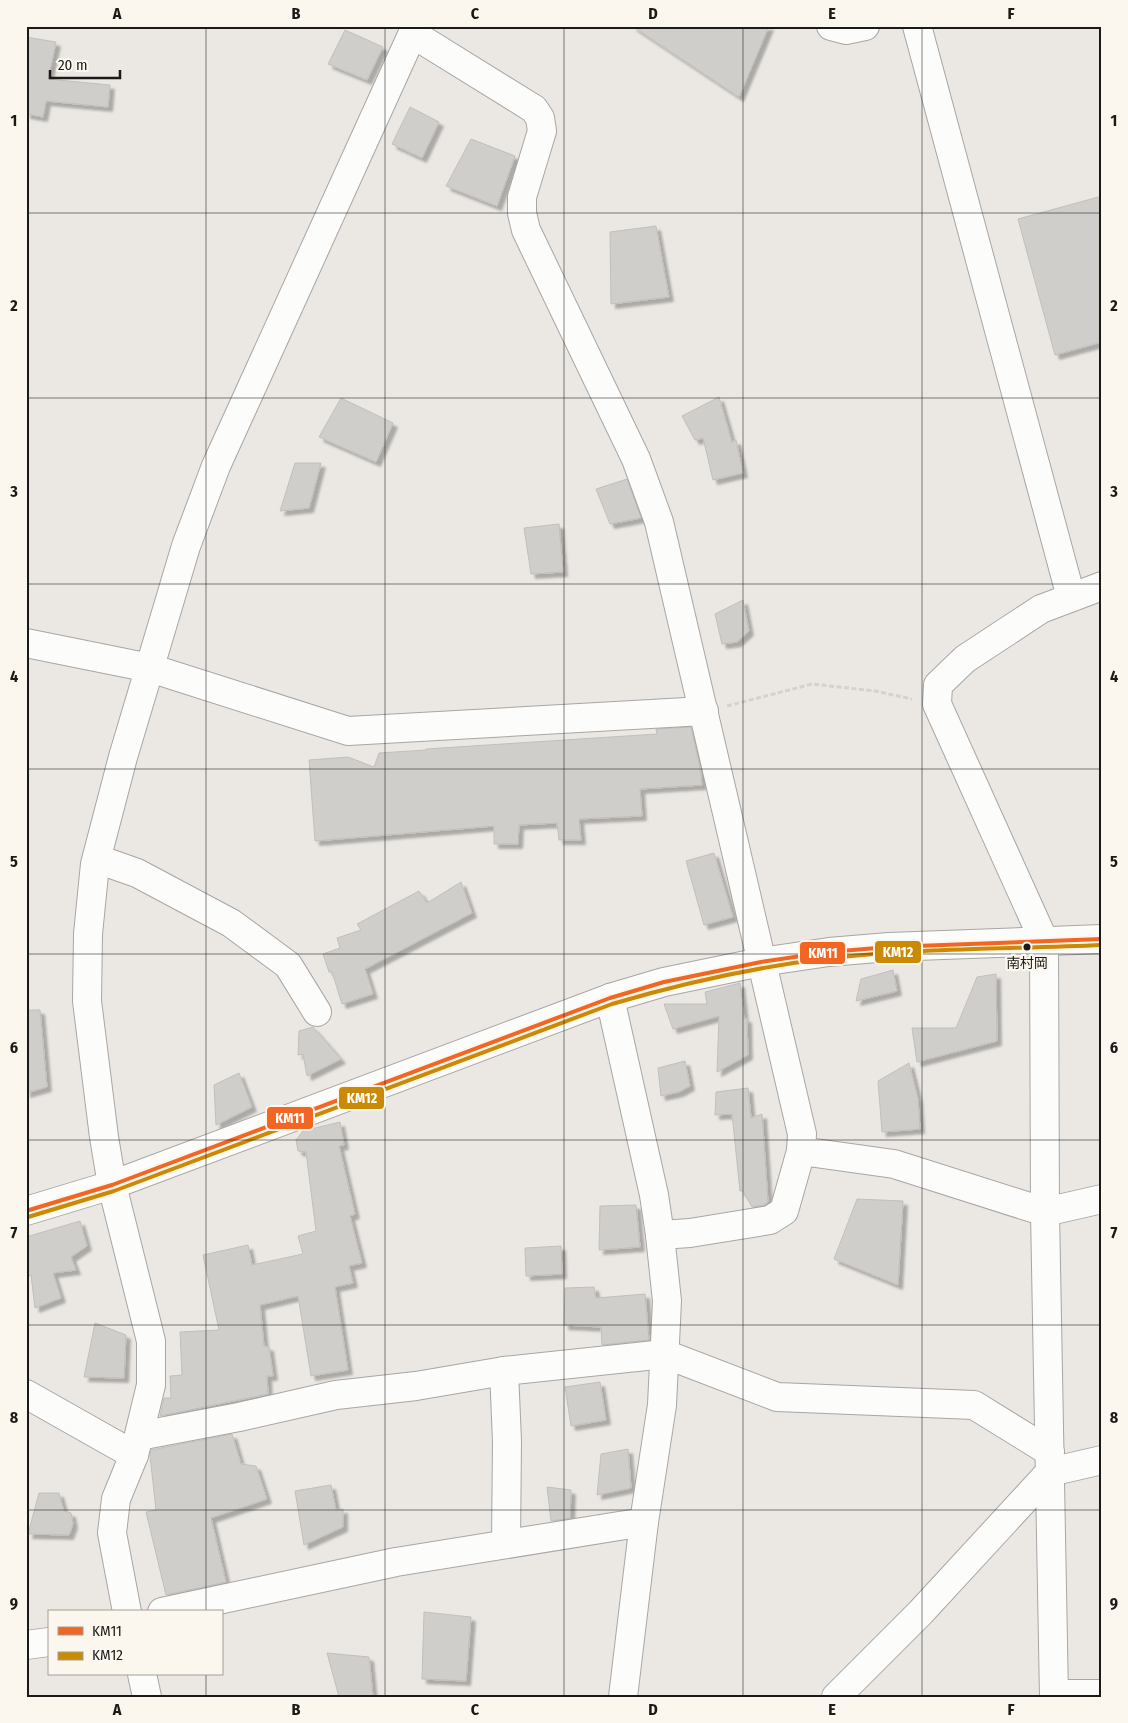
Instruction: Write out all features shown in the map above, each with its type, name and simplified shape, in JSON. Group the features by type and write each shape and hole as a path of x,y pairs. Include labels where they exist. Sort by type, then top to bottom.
{"main road":[{"path":"831,26 846,30 864,26"},
{"path":"917,26 1071,597"},
{"path":"127,1610 112,1534 116,1499 136,1446 151,1385 151,1341 112,1186 87,1001 88,934 97,859 123,757 186,546 216,466 414,30 534,108 540,118 542,131 522,197 522,214 526,230 636,459 659,522 802,1134 801,1152 784,1211 770,1220 690,1233 660,1235"},
{"path":"1102,586 1041,609 965,659 938,684 937,704 1044,941 1045,1212 1054,1695 1102,1694"},
{"path":"26,643 150,668 348,731 704,711"},
{"path":"97,859 136,873 231,923 288,965 317,1012"},
{"path":"26,1211 112,1186 610,998 664,982 762,962 829,952 880,948 1102,939"},
{"path":"610,998 654,1195 667,1301 662,1405 644,1522 622,1697"},
{"path":"801,1152 894,1164 1045,1212 1102,1199"},
{"path":"26,1394 136,1446 239,1417 336,1395 416,1386 504,1371 665,1354 777,1397 974,1405 1050,1462 1102,1460"},
{"path":"504,1371 507,1441 506,1544"},
{"path":"836,1697 921,1612 1050,1462"},
{"path":"171,1610 396,1562 644,1522"},
{"path":"26,1645 48,1642"},
{"path":"143,1676 148,1697"}],"path":[{"path":"704,711 812,684 875,691 937,704"}],"building":[{"path":"632,26 769,26 739,97"},
{"path":"345,30 383,47 367,80 328,64"},
{"path":"26,37 56,42 48,79 110,85 108,107 46,101 43,117 26,114"},
{"path":"410,107 439,122 422,158 392,144"},
{"path":"471,139 515,156 497,206 446,186"},
{"path":"1102,196 1102,342 1055,355 1018,219"},
{"path":"656,226 669,297 611,304 610,232"},
{"path":"719,397 732,442 736,440 743,473 713,480 703,438 695,440 682,416"},
{"path":"341,398 393,423 376,462 319,437"},
{"path":"295,463 321,463 309,508 280,511"},
{"path":"627,479 641,518 610,524 596,489"},
{"path":"559,524 563,572 531,574 524,528"},
{"path":"743,600 749,631 737,642 722,644 715,614"},
{"path":"691,727 702,785 640,789 642,816 579,819 581,840 559,840 557,823 519,825 518,844 494,844 494,826 315,841 309,760 348,757 374,767 379,753 657,734 656,729"},
{"path":"714,853 733,917 704,925 686,861"},
{"path":"461,882 472,913 365,969 373,994 342,1004 332,972 329,972 323,954 340,948 337,938 361,930 357,924 419,891 427,903"},
{"path":"893,970 897,991 856,1001 861,979"},
{"path":"996,974 997,1041 917,1062 912,1028 956,1028 977,977"},
{"path":"740,983 744,1019 747,1018 748,1055 717,1072 719,1016 673,1029 664,1004 707,1004 705,992"},
{"path":"26,1010 40,1010 47,1087 26,1093"},
{"path":"313,1027 341,1059 307,1076 303,1054 298,1055 299,1031"},
{"path":"685,1061 690,1086 679,1092 661,1096 658,1068"},
{"path":"909,1063 918,1099 920,1129 882,1132 878,1081"},
{"path":"239,1073 252,1107 216,1125 214,1085"},
{"path":"748,1088 751,1118 762,1114 768,1202 764,1205 752,1207 743,1191 740,1191 732,1114 715,1115 716,1092"},
{"path":"340,1122 344,1145 339,1146 355,1214 350,1216 362,1263 349,1266 353,1283 335,1287 348,1370 311,1376 298,1296 260,1305 264,1346 269,1347 273,1376 267,1376 268,1394 160,1416 164,1398 171,1398 170,1376 182,1375 180,1332 219,1330 203,1255 248,1245 252,1265 303,1254 298,1236 316,1231 306,1152 298,1151 296,1140 303,1131"},
{"path":"857,1199 903,1201 898,1285 834,1259"},
{"path":"636,1205 640,1247 599,1250 600,1206"},
{"path":"80,1221 87,1246 71,1257 76,1270 53,1273 61,1298 35,1308 31,1275 29,1276 26,1262 26,1237"},
{"path":"561,1246 562,1274 526,1276 525,1248"},
{"path":"594,1287 596,1298 645,1294 649,1340 602,1345 601,1327 564,1325 565,1288"},
{"path":"95,1323 126,1335 124,1378 84,1377"},
{"path":"600,1382 606,1420 571,1426 565,1387"},
{"path":"232,1434 241,1464 256,1466 267,1499 211,1518 226,1582 166,1595 146,1512 156,1510 151,1450"},
{"path":"628,1449 631,1488 597,1495 601,1454"},
{"path":"331,1485 336,1510 343,1509 343,1527 304,1545 295,1491"},
{"path":"547,1487 571,1490 570,1518 551,1521"},
{"path":"39,1493 59,1493 64,1511 71,1513 73,1524 69,1535 28,1534"},
{"path":"424,1612 471,1617 466,1681 422,1679"},
{"path":"327,1653 369,1657 373,1697 339,1697"}],"transit line":[{"name":"KM11","path":"26,1211 112,1185 610,998 664,982 761,962 829,952 889,947 1102,939"},
{"name":"KM12","path":"28,1217 114,1191 612,1004 666,989 720,976 830,958 932,951 1102,945"}],"place":[{"name":"南村岡","path":"1027,947"}]}
